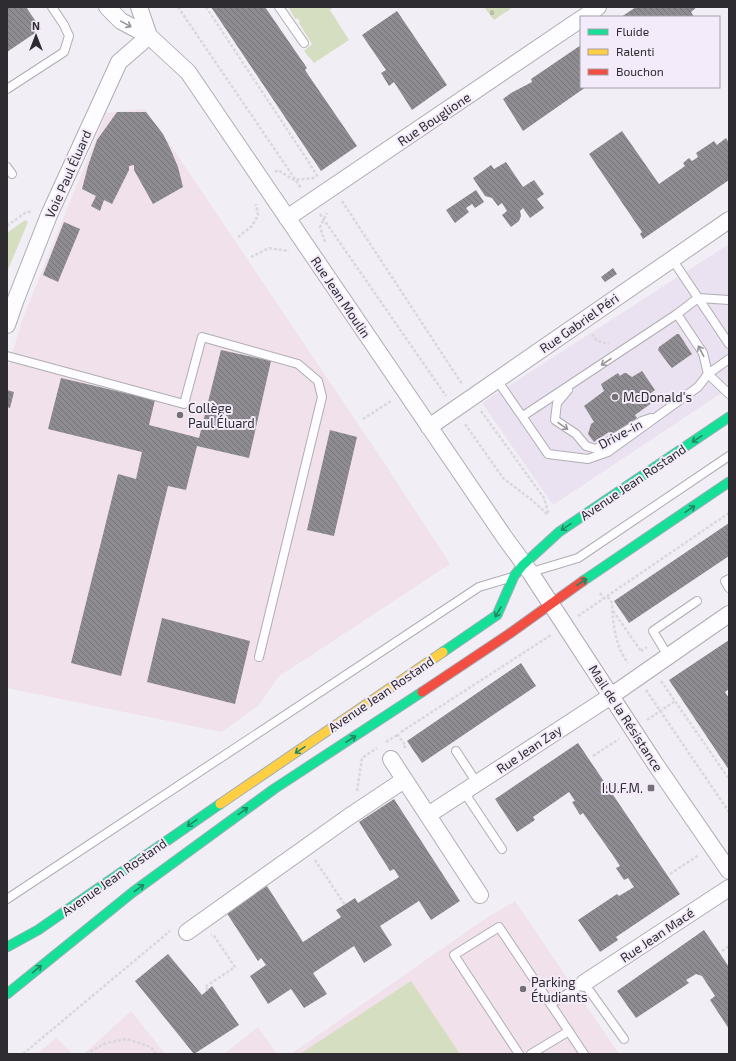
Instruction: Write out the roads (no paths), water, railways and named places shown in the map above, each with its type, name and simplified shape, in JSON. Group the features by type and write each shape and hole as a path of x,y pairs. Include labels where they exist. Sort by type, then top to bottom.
{"main road":[{"name":"Avenue Jean Rostand","path":"7,947 38,930 180,831 497,615 522,571 559,532 729,417"},
{"name":"Avenue Jean Rostand","path":"7,994 134,892 274,789 510,634 550,604 729,482"},
{"path":"7,958 38,930"}],"street":[{"name":"Rue Jean Moulin","path":"106,7 121,21 149,36 188,72 429,427 522,571"},
{"name":"Rue Jean Moulin","path":"139,7 149,36"},
{"path":"585,16 598,7"},
{"name":"Rue Bouglione","path":"287,218 580,20"},
{"name":"Voie Paul Éluard","path":"7,325 11,296 119,62 149,36"},
{"name":"Rue Gabriel Péri","path":"429,427 472,399 497,380 729,220"},
{"name":"Mail de la Résistance","path":"522,571 550,604 656,765 729,871"},
{"name":"Rue Jean Zay","path":"428,815 611,696 729,614"},
{"path":"391,759 480,894"},
{"path":"189,931 306,846 404,780"},
{"name":"Rue Jean Macé","path":"584,983 729,888"}],"lane":[{"path":"7,90 64,52 69,36 64,25 52,7"},
{"path":"279,7 304,43"},
{"path":"7,166 12,174"},
{"path":"672,259 729,344"},
{"path":"524,416 677,314 698,298 729,300"},
{"path":"677,314 703,353 708,374 729,394"},
{"path":"7,356 184,404 202,337 298,364 318,381 322,397 258,656"},
{"path":"497,380 524,416 548,454 588,459 608,452 698,388 708,374 729,359"},
{"name":"Drive-in","path":"573,383 557,402 554,420 576,434 586,446 596,449 642,421 664,412"},
{"path":"7,900 479,587 522,571 578,558 729,456"},
{"path":"729,579 725,581 729,588"},
{"path":"668,656 653,631 697,601"},
{"path":"456,751 477,783"},
{"path":"464,792 502,849"},
{"path":"519,1054 454,955 499,927 584,1054"},
{"path":"551,1004 584,983 624,1039"},
{"path":"532,1054 569,1031"}],"place":[{"name":"McDonald's","path":"615,397"},
{"name":"Collège Paul Éluard","path":"180,415"},
{"name":"I.U.F.M.","path":"651,788"},
{"name":"Parking Étudiants","path":"523,989"}]}
